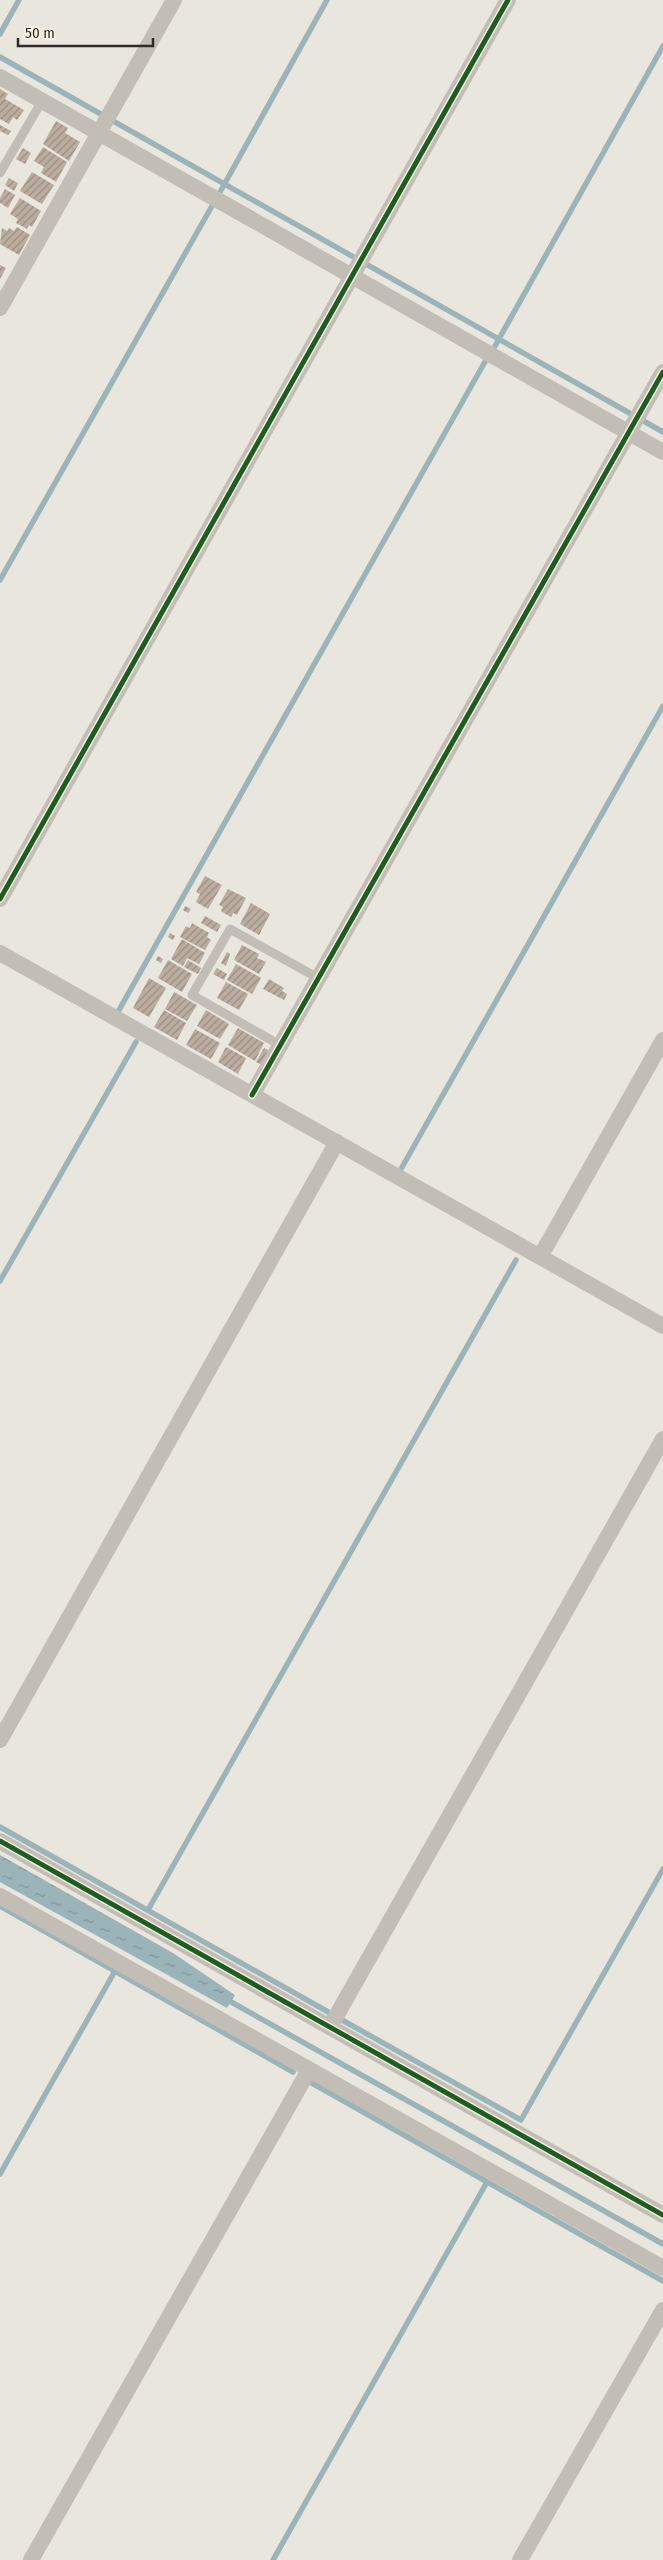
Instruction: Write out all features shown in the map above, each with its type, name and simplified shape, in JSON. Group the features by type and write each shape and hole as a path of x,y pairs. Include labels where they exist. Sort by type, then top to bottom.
{"street":[{"path":"0,308 5,287 101,130 174,0"},
{"path":"0,900 508,0"},
{"path":"0,77 42,101 101,130 354,273 631,430 663,452"},
{"path":"252,1095 663,372"},
{"path":"0,953 663,1326"},
{"path":"540,1257 663,1040"},
{"path":"0,1740 337,1142"},
{"path":"330,2028 663,1440"},
{"path":"0,1841 663,2215"},
{"path":"0,1896 663,2268"},
{"path":"32,2560 309,2070"},
{"path":"520,2560 663,2310"}],"lane":[{"path":"0,172 42,101"},
{"path":"280,1045 192,995 230,929 318,978"}],"water":[{"path":"0,1855 173,1953 235,1995 227,2008 0,1882"}],"building":[{"path":"0,89 8,94 5,99 24,110 17,120 13,117 9,124 0,119"},
{"path":"56,121 68,128 65,133 80,142 69,161 43,144"},
{"path":"0,125 11,131 8,135 0,131"},
{"path":"43,147 67,162 56,182 41,173 44,167 34,161"},
{"path":"23,148 31,153 25,164 16,159"},
{"path":"32,172 54,185 42,204 20,191"},
{"path":"9,178 18,183 14,191 5,185"},
{"path":"5,189 15,195 8,208 0,203 0,198"},
{"path":"20,198 41,211 32,227 29,225 27,229 16,223 18,219 10,214"},
{"path":"17,227 30,235 19,255 0,244 2,228 7,231 9,228 14,231"},
{"path":"0,265 6,268 0,279"},
{"path":"205,876 222,885 208,909 196,902 200,894 196,892"},
{"path":"228,889 246,898 237,915 233,913 231,917 221,911 223,907 219,905"},
{"path":"251,903 270,914 259,935 240,924"},
{"path":"185,906 191,909 188,913 183,910"},
{"path":"205,916 221,925 217,932 201,923"},
{"path":"192,923 209,933 207,937 211,940 205,950 180,937 186,926 190,928"},
{"path":"170,933 175,936 173,940 168,937"},
{"path":"182,939 205,953 199,964 187,958 183,966 171,959"},
{"path":"242,945 259,954 257,958 266,962 259,974 234,960"},
{"path":"227,952 230,954 226,966 221,963"},
{"path":"158,956 163,959 161,963 156,960"},
{"path":"168,960 192,974 182,992 158,978"},
{"path":"188,960 201,968 198,974 184,967"},
{"path":"236,964 261,978 252,994 227,980"},
{"path":"217,968 227,974 224,980 213,974"},
{"path":"149,978 166,988 149,1017 133,1008"},
{"path":"269,979 284,988 282,991 287,994 284,1000 263,989"},
{"path":"226,982 248,994 239,1010 217,998"},
{"path":"174,992 197,1005 187,1021 165,1009"},
{"path":"164,1010 186,1023 177,1040 154,1027"},
{"path":"206,1010 229,1024 220,1039 197,1026"},
{"path":"238,1028 264,1043 255,1061 228,1045"},
{"path":"195,1029 220,1043 211,1059 186,1045"},
{"path":"226,1047 246,1058 238,1074 218,1062"},
{"path":"264,1048 270,1051 262,1065 256,1062"}],"waterway":[{"path":"0,34 19,0"},
{"path":"220,192 327,0"},
{"path":"495,346 663,46"},
{"path":"0,57 663,432"},
{"path":"0,580 212,206"},
{"path":"119,1010 486,360"},
{"path":"401,1169 663,706"},
{"path":"0,1281 136,1042"},
{"path":"148,1910 516,1260"},
{"path":"0,1827 330,2013"},
{"path":"342,2020 521,2120 663,1869"},
{"path":"0,1906 293,2072"},
{"path":"0,2174 115,1971"},
{"path":"224,1998 663,2244"},
{"path":"310,2082 663,2281"},
{"path":"273,2560 487,2182"}],"cycle path":[{"path":"0,899 508,0"},
{"path":"252,1095 663,372"},
{"path":"0,1841 663,2215"}]}
